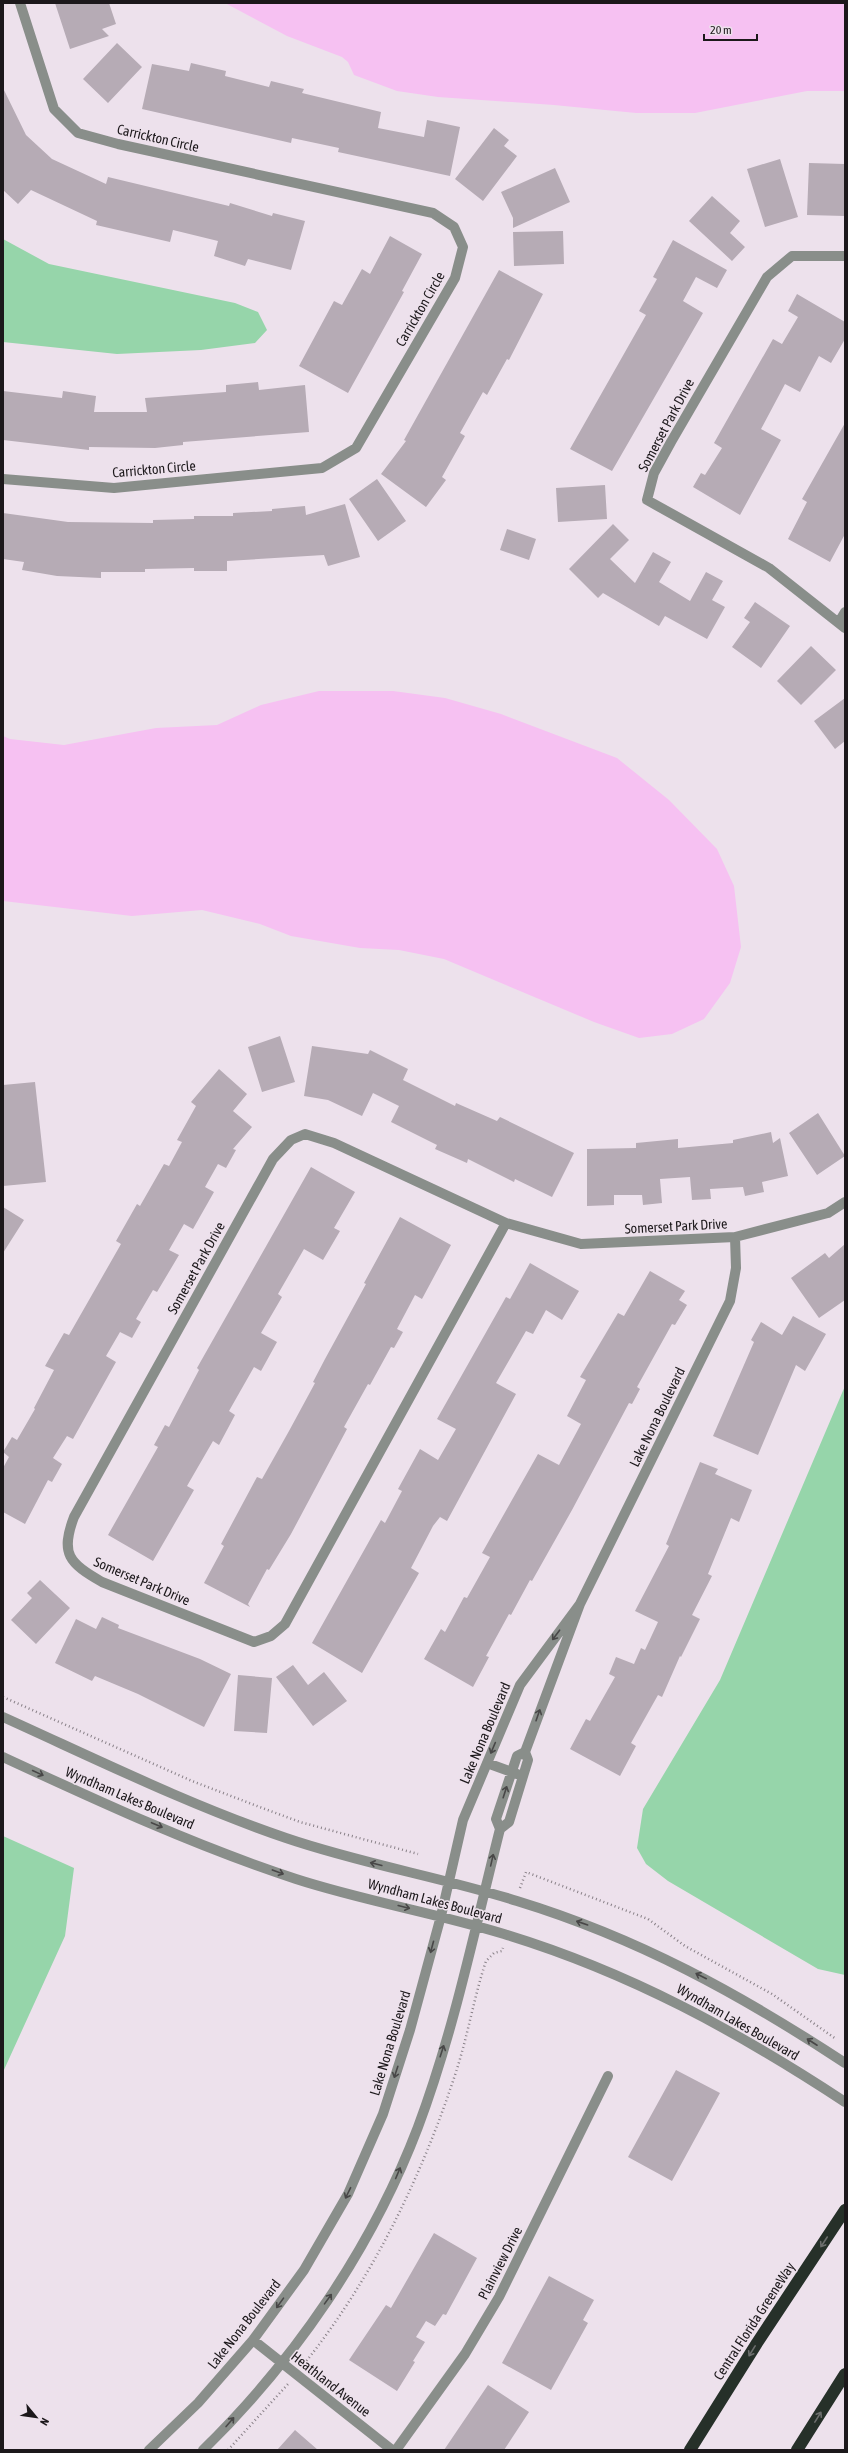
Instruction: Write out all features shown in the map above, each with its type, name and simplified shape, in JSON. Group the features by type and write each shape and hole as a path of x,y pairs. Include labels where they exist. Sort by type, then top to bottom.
{"highway":[{"name":"Central Florida GreeneWay","path":"690,2450 757,2343 845,2210"},
{"path":"797,2450 845,2374"}],"street":[{"name":"Carrickton Circle","path":"3,479 114,488 322,468 356,448 455,278 463,247 454,227 433,213 118,144 78,133 54,109 20,3"},
{"name":"Somerset Park Drive","path":"842,625 769,568 647,500 654,473 670,442 767,277 792,256 845,256"},
{"path":"842,625 845,612"},
{"name":"Somerset Park Drive","path":"506,1223 286,1624 271,1636 254,1642 102,1582 79,1569 68,1553 67,1535 74,1517 273,1159 291,1140 305,1134 334,1143 506,1223 580,1244 735,1237 828,1214 845,1202"},
{"name":"Lake Nona Boulevard","path":"500,1829 509,1822 528,1760 525,1752 580,1604 730,1301 736,1268 735,1237"},
{"name":"Lake Nona Boulevard","path":"149,2450 198,2402 253,2340 304,2270 348,2194 383,2114 410,2030 441,1916 463,1820 520,1685 580,1604"},
{"name":"Wyndham Lakes Boulevard","path":"3,1717 196,1803 286,1838 485,1892 609,1933 700,1975 773,2016 845,2063"},
{"name":"Lake Nona Boulevard","path":"203,2450 225,2428 282,2363 335,2290 381,2211 418,2127 445,2040 485,1892 500,1829 496,1819 517,1756 525,1752"},
{"name":"Wyndham Lakes Boulevard","path":"3,1756 204,1845 296,1879 476,1925 552,1949 649,1988 742,2037 845,2102"},
{"path":"487,1763 523,1776"},
{"name":"Plainview Drive","path":"396,2450 456,2367 499,2297 608,2076"},
{"name":"Heathland Avenue","path":"253,2340 392,2450"}],"path":[{"path":"3,1697 192,1781 257,1806 300,1822 418,1854"},
{"path":"522,1880 526,1872 648,1919 685,1946 772,1994 841,2043"},
{"path":"228,2450 281,2393"}],"shaded area":[{"path":"225,3 845,3 845,91 807,91 695,113 636,113 554,105 438,97 397,91 354,75 348,62 342,57 287,36"},
{"path":"3,239 49,264 235,303 258,312 267,330 255,343 201,350 117,354 3,342"},
{"path":"319,691 393,691 445,698 501,714 617,758 669,800 717,849 734,886 741,947 730,983 704,1019 672,1034 639,1038 594,1022 444,959 399,950 360,948 291,936 260,924 202,910 132,916 3,901 3,736 10,739 64,745 156,728 217,725 261,705"},
{"path":"845,1386 845,1975 818,1969 668,1881 646,1864 637,1848 643,1809 720,1680"},
{"path":"3,1836 74,1868 65,1936 3,2072"}],"building":[{"path":"55,3 109,3 116,24 102,29 109,36 70,49"},
{"path":"117,43 142,67 108,103 83,79"},
{"path":"191,63 226,71 225,76 269,87 271,81 304,89 302,93 381,112 378,128 424,137 427,120 460,127 450,176 338,152 339,148 292,138 291,143 142,109 152,64 189,71"},
{"path":"3,88 26,135 52,159 106,184 108,177 229,206 230,203 272,216 273,213 305,221 291,270 248,259 245,266 214,256 218,241 173,230 170,242 96,225 97,221 31,190 18,204 3,190"},
{"path":"494,128 509,140 504,146 517,156 483,201 455,179"},
{"path":"780,159 798,217 765,227 747,169"},
{"path":"809,163 845,164 845,216 807,215"},
{"path":"555,168 570,202 513,228 513,218 501,192"},
{"path":"712,196 740,221 730,233 745,247 732,261 689,221"},
{"path":"563,231 564,264 514,266 513,232"},
{"path":"390,236 422,254 402,291 404,292 348,393 299,366 334,301 342,305 362,269 370,274"},
{"path":"673,240 727,270 717,288 696,277 683,301 703,313 612,471 570,449 646,315 639,311 657,279 653,277"},
{"path":"499,270 543,294 509,360 507,359 487,395 483,392 460,433 465,436 442,477 446,480 426,507 381,474 406,441 404,440"},
{"path":"797,294 845,322 845,339 831,363 819,356 800,392 785,384 761,429 781,440 740,515 693,487 701,473 705,475 722,448 714,443 773,339 782,344 798,317 788,311"},
{"path":"258,382 259,390 305,385 309,432 183,442 183,445 155,448 89,447 89,450 3,440 3,391 62,398 63,391 96,396 94,412 147,412 145,398 226,392 226,385"},
{"path":"845,423 845,534 830,562 788,539 807,502 802,499"},
{"path":"377,479 406,521 378,541 349,499"},
{"path":"605,485 607,519 558,522 556,488"},
{"path":"345,504 360,557 328,566 324,555 227,561 227,571 194,571 194,568 145,569 145,572 101,572 101,578 57,576 22,570 24,562 3,559 3,513 68,522 153,523 153,520 194,519 194,516 233,516 233,513 272,511 272,509 305,506 306,515"},
{"path":"613,524 629,540 610,559 635,583 653,552 671,562 659,582 690,601 706,572 723,581 712,600 725,607 707,639 665,616 659,626 603,593 598,598 569,569"},
{"path":"507,529 536,539 529,560 500,550"},
{"path":"755,602 790,626 761,668 732,647 750,622 744,618"},
{"path":"811,646 836,670 801,705 777,681"},
{"path":"845,698 845,741 835,749 814,721"},
{"path":"280,1036 295,1082 262,1092 248,1047"},
{"path":"312,1046 368,1054 370,1050 408,1069 403,1080 455,1106 456,1103 497,1121 500,1117 574,1153 552,1197 515,1179 514,1182 468,1159 467,1163 435,1149 437,1145 391,1122 399,1106 373,1093 362,1116 328,1100 304,1096"},
{"path":"219,1069 247,1094 233,1111 252,1127 233,1149 236,1150 226,1168 218,1164 205,1187 214,1192 193,1229 184,1224 169,1250 179,1255 157,1292 153,1290 136,1319 141,1322 132,1338 120,1332 106,1356 116,1362 73,1439 67,1436 53,1458 62,1464 52,1482 48,1480 25,1524 3,1512 3,1468 9,1457 3,1452 12,1437 17,1440 35,1409 34,1408 54,1370 45,1366 64,1333 69,1335 121,1244 116,1241 137,1204 140,1206 164,1164 169,1166 182,1142 177,1140 196,1106 191,1102"},
{"path":"35,1082 46,1182 3,1186 3,1085"},
{"path":"818,1113 845,1156 817,1175 789,1133"},
{"path":"771,1132 773,1143 780,1138 788,1176 762,1182 764,1192 745,1196 743,1187 710,1189 711,1199 692,1200 690,1177 660,1179 662,1203 643,1205 642,1195 614,1195 614,1205 587,1206 587,1149 636,1148 636,1143 678,1139 678,1148 733,1143 733,1140"},
{"path":"311,1167 355,1192 334,1228 340,1231 323,1260 304,1249 278,1294 282,1297 261,1333 277,1342 261,1371 254,1367 229,1411 235,1415 219,1445 213,1441 187,1486 194,1490 153,1561 108,1535 158,1447 154,1445 165,1425 169,1427 199,1370 197,1368"},
{"path":"3,1207 24,1220 3,1253"},
{"path":"400,1217 451,1245 422,1299 415,1295 397,1329 403,1332 394,1348 391,1347 370,1385 368,1384 344,1427 347,1429 291,1534 269,1570 267,1569 248,1604 250,1607 204,1583 224,1546 221,1544 257,1477 262,1479 315,1383 313,1382"},
{"path":"845,1244 845,1300 819,1318 791,1278 825,1253 829,1258"},
{"path":"530,1263 579,1291 562,1320 546,1310 533,1334 526,1331 496,1383 516,1394 447,1521 440,1517 433,1526 411,1568 419,1573 362,1673 312,1643 381,1520 385,1523 402,1491 398,1489 420,1449 438,1460 456,1429 437,1419 506,1297 510,1299"},
{"path":"650,1271 685,1291 679,1300 687,1305 675,1325 672,1324 637,1387 640,1389 632,1404 629,1403 532,1581 530,1580 511,1615 509,1614 486,1656 489,1657 473,1687 424,1659 441,1629 445,1632 464,1597 467,1598 490,1557 482,1553 538,1454 559,1465 581,1424 567,1416 586,1380 580,1377 618,1313 624,1316"},
{"path":"793,1316 826,1334 805,1371 796,1365 758,1455 713,1436 754,1342 751,1340 761,1322 782,1335"},
{"path":"700,1462 718,1469 715,1474 752,1490 739,1522 731,1518 708,1574 712,1576 692,1615 700,1619 681,1657 680,1656 662,1697 658,1695 631,1743 636,1746 620,1776 570,1749 586,1719 590,1721 615,1677 609,1674 616,1657 634,1664 641,1648 645,1650 658,1622 635,1611 669,1546 666,1544"},
{"path":"40,1580 70,1608 36,1644 11,1620 32,1598 27,1593"},
{"path":"102,1617 119,1625 118,1628 200,1659 231,1674 204,1727 138,1694 95,1676 92,1681 55,1663 76,1619 96,1629"},
{"path":"293,1665 308,1685 324,1672 347,1701 313,1726 276,1677"},
{"path":"238,1675 272,1678 267,1733 234,1731"},
{"path":"676,2070 720,2093 672,2181 628,2157"},
{"path":"434,2233 477,2258 446,2315 443,2314 435,2326 426,2321 416,2337 425,2342 413,2361 415,2362 397,2391 349,2360 386,2305 391,2308"},
{"path":"549,2276 594,2300 583,2320 588,2323 551,2390 502,2363"},
{"path":"488,2385 529,2412 504,2450 444,2450"},
{"path":"295,2430 318,2450 277,2450"}]}
